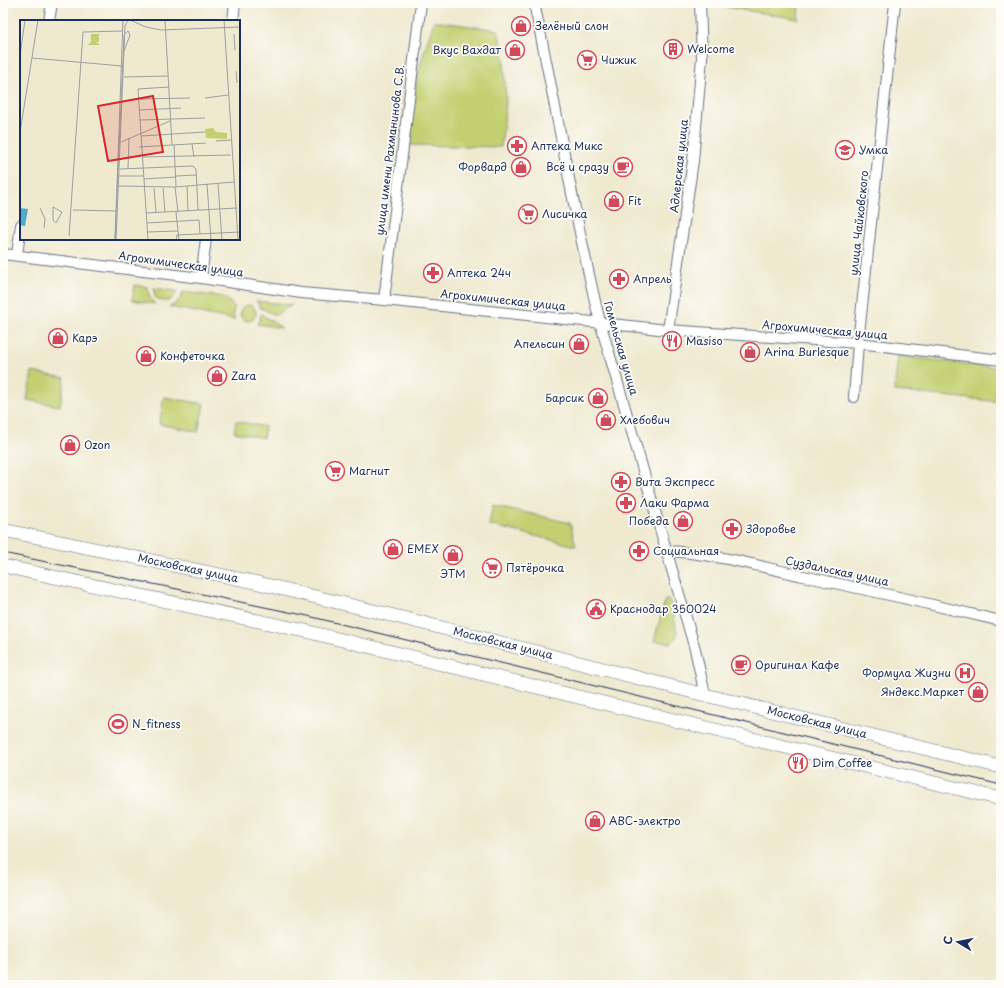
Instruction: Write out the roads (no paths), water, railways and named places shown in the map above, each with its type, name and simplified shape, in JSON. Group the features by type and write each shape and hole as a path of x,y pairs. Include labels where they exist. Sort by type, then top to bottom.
{"street":[{"path":"49,20 52,3"},
{"path":"233,20 235,3"},
{"name":"улица имени Рахманинова С.В.","path":"384,300 421,3"},
{"name":"Гомельская улица","path":"534,3 551,82 572,194 600,322 695,649 705,695"},
{"name":"Адлерская улица","path":"668,330 692,161 702,58 700,3"},
{"name":"улица Чайковского","path":"854,398 858,343 895,3"},
{"path":"17,255 20,232"},
{"path":"201,278 206,240"},
{"name":"Агрохимическая улица","path":"3,254 201,278 301,294 384,300 668,330 858,343 1001,360"},
{"name":"Московская улица","path":"3,530 254,582 419,622 705,695 1001,767"},
{"name":"Суздальская улица","path":"666,551 690,552 781,571 910,599 1001,621"},
{"path":"3,566 305,631 1001,799"}],"tram line":[{"path":"3,553 308,616 1001,785"}],"place":[{"name":"Зелёный слон","path":"521,26"},
{"name":"Welcome","path":"673,49"},
{"name":"Вкус Вахдат","path":"515,50"},
{"name":"Чижик","path":"587,60"},
{"name":"Аптека Микс","path":"517,146"},
{"name":"Умка","path":"845,150"},
{"name":"Форвард","path":"521,167"},
{"name":"Всё и сразу","path":"623,167"},
{"name":"Fit","path":"614,201"},
{"name":"Лисичка","path":"528,214"},
{"name":"Аптека 24ч","path":"433,273"},
{"name":"Апрель","path":"619,279"},
{"name":"Карэ","path":"58,338"},
{"name":"Masiso","path":"672,341"},
{"name":"Апельсин","path":"579,344"},
{"name":"Arina Burlesque","path":"750,352"},
{"name":"Конфеточка","path":"146,356"},
{"name":"Zara","path":"217,376"},
{"name":"Барсик","path":"598,398"},
{"name":"Хлебович","path":"606,420"},
{"name":"Ozon","path":"70,445"},
{"name":"Магнит","path":"335,471"},
{"name":"Вита Экспресс","path":"621,482"},
{"name":"Лаки Фарма","path":"626,503"},
{"name":"Победа","path":"683,521"},
{"name":"Здоровье","path":"732,529"},
{"name":"EMEX","path":"393,549"},
{"name":"Социальная","path":"639,551"},
{"name":"ЭТМ","path":"453,555"},
{"name":"Пятёрочка","path":"492,568"},
{"name":"Краснодар 350024","path":"596,609"},
{"name":"Оригинал Кафе","path":"741,665"},
{"name":"Формула Жизни","path":"965,673"},
{"name":"Яндекс.Маркет","path":"978,692"},
{"name":"N_fitness","path":"118,724"},
{"name":"Dim Coffee","path":"798,763"},
{"name":"АВС-электро","path":"595,821"}]}
